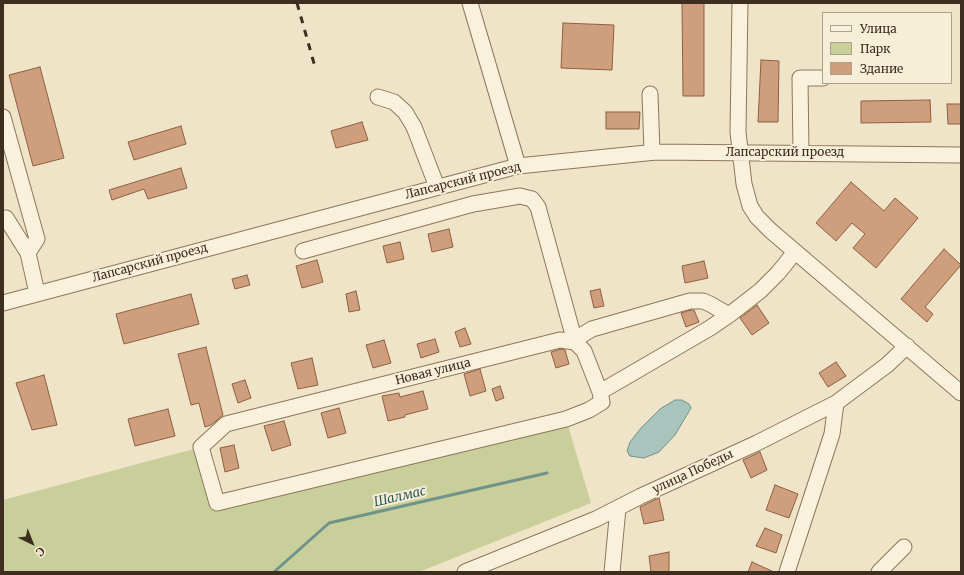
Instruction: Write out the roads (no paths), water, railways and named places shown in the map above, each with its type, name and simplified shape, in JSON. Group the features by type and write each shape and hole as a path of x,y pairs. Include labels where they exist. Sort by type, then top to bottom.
{"street":[{"path":"470,3 518,166"},
{"path":"740,3 738,132 744,184 750,206 757,217 795,252 961,393"},
{"path":"801,153 800,78 822,78"},
{"path":"650,94 652,152"},
{"path":"378,97 394,102 405,112 414,127 437,187"},
{"path":"3,117 37,239 28,253"},
{"name":"Лапсарский проезд","path":"3,303 518,166 652,152 961,155"},
{"path":"303,251 473,204 520,196 532,199 538,207 575,342 584,351 601,397 729,315 760,291 778,273 795,252"},
{"path":"3,218 6,218 28,253 37,293"},
{"path":"575,342 582,334 592,329 690,301 703,301 729,315"},
{"name":"Новая улица","path":"575,342 560,340 226,424 202,447 218,503 566,419 589,410 601,397"},
{"name":"улица Победы","path":"465,572 596,519 641,496 757,443 836,403 887,365 907,346"},
{"path":"787,572 832,434 836,403"},
{"path":"612,572 618,508"},
{"path":"879,572 904,547"}],"water":[{"path":"675,400 682,400 689,404 691,408 675,435 659,452 644,458 630,456 627,451 630,442 641,428 660,409"}],"waterway":[{"name":"Шалмас","path":"274,572 329,523 547,473"}],"railway":[{"path":"297,3 315,67"}]}
